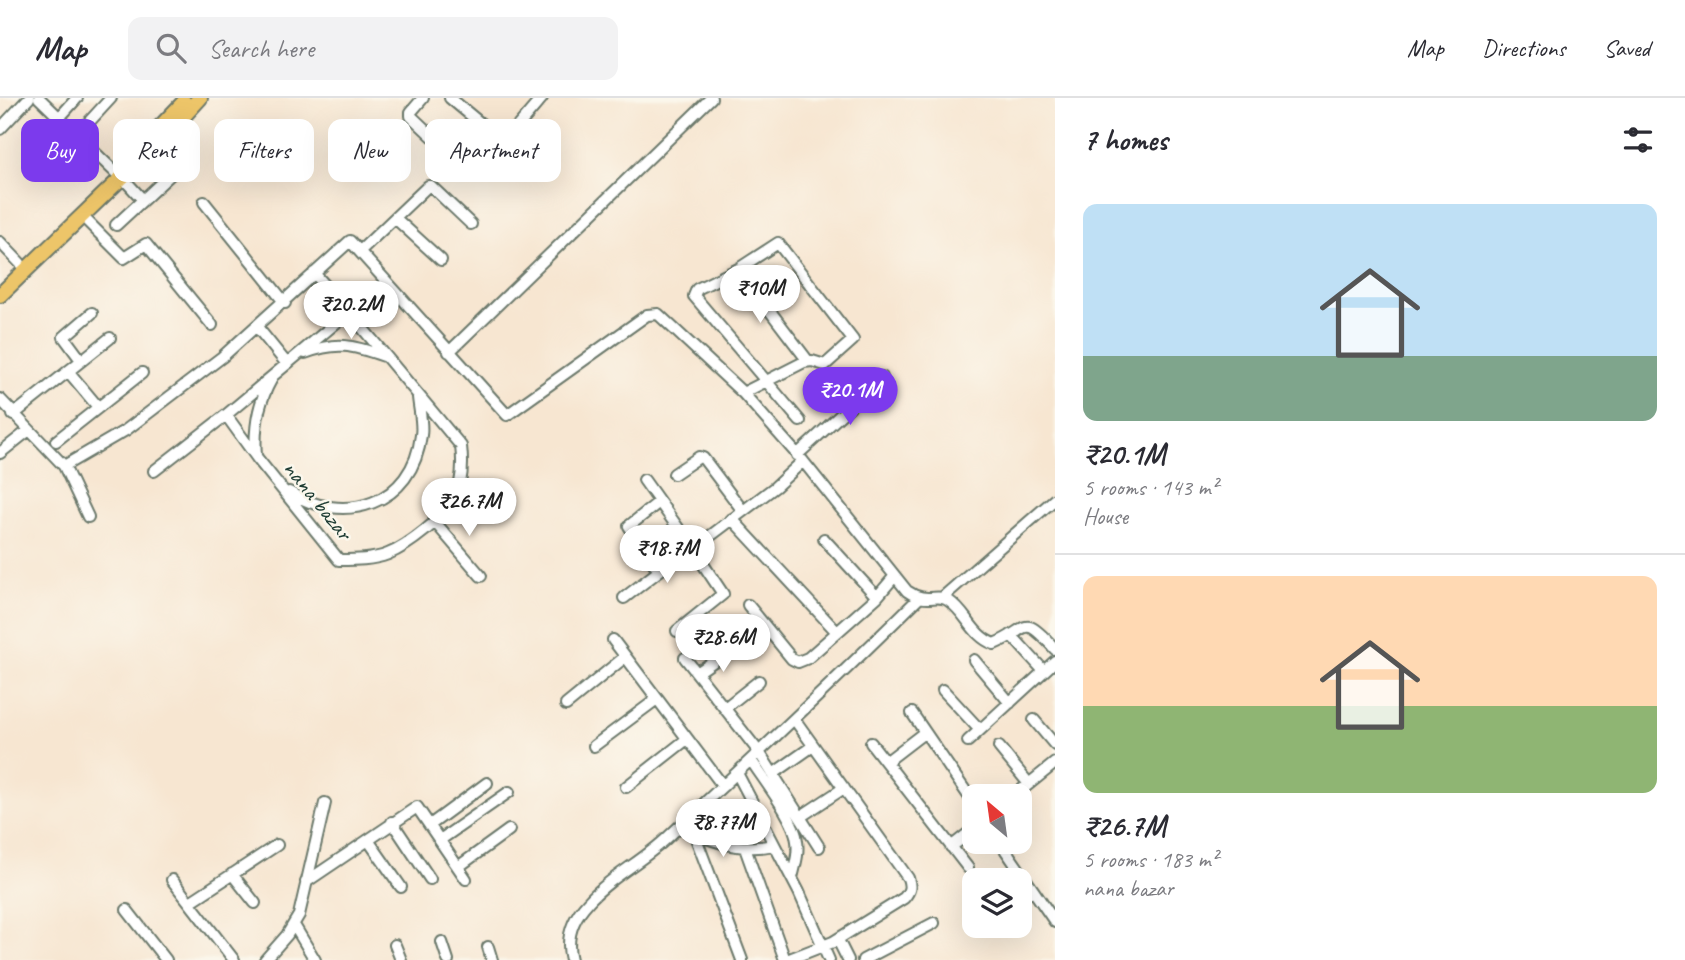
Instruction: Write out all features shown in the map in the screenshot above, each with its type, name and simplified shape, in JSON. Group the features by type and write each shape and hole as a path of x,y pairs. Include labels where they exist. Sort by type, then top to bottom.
{"main road":[{"path":"168,119 187,98"},
{"path":"180,119 200,98"},
{"path":"0,283 113,180"},
{"path":"0,295 113,181"}],"street":[{"path":"0,129 29,98"},
{"path":"45,100 59,118 76,98"},
{"path":"92,119 111,98"},
{"path":"423,98 411,112 411,116 425,129"},
{"path":"450,98 475,119"},
{"path":"523,119 542,98"},
{"path":"449,352 711,98"},
{"path":"99,155 113,169"},
{"path":"126,182 143,200"},
{"path":"116,225 162,182"},
{"path":"360,251 428,186 471,225"},
{"path":"204,202 285,303"},
{"path":"81,215 124,258 146,244 212,325"},
{"path":"395,218 441,260"},
{"path":"0,242 20,263"},
{"path":"64,466 127,430 257,327 350,242 507,415 652,313 658,314 743,393 800,458 907,591 918,598 943,597 952,603 978,635 993,644 1025,625 1031,626 1055,649"},
{"path":"737,269 808,361 825,365 853,340 783,246 778,243 737,269 697,289 694,296 800,421"},
{"name":"nana bazar","path":"226,415 339,561 387,554 407,543 454,500 463,462 461,446 314,273"},
{"path":"154,471 349,312"},
{"path":"81,360 64,337 92,313"},
{"path":"257,327 292,360"},
{"path":"13,415 110,338"},
{"path":"292,360 321,347 347,344 384,356"},
{"path":"743,393 808,361"},
{"path":"68,371 98,407"},
{"path":"56,441 142,373"},
{"path":"257,458 255,440 262,397 275,374"},
{"path":"624,598 775,486 882,377"},
{"path":"282,487 301,499 323,506 346,509 374,503 399,485 414,462 422,434 418,397"},
{"path":"0,400 64,466 88,517"},
{"path":"0,453 29,430"},
{"path":"674,474 699,457 702,458 743,511"},
{"path":"644,480 723,594 677,631"},
{"path":"943,597 1055,499"},
{"path":"659,502 629,526 660,571"},
{"path":"732,519 837,632"},
{"path":"434,521 481,576"},
{"path":"824,539 877,597"},
{"path":"748,605 792,659 798,662 808,658 877,597 894,577"},
{"path":"571,960 569,936 572,926 589,900 647,857 794,720 918,598"},
{"path":"1011,635 1044,671"},
{"path":"613,640 723,786"},
{"path":"697,673 731,649"},
{"path":"566,705 625,657"},
{"path":"685,658 725,708 789,819 797,837 798,854 792,878"},
{"path":"974,660 1010,703"},
{"path":"968,741 1055,661"},
{"path":"725,708 759,681"},
{"path":"943,690 980,730"},
{"path":"594,746 657,699"},
{"path":"912,713 962,786"},
{"path":"745,848 786,960 828,943 904,898 910,885 908,878 794,720"},
{"path":"1034,720 1055,745"},
{"path":"886,762 925,732"},
{"path":"626,787 687,739"},
{"path":"871,743 968,868"},
{"path":"773,774 813,746"},
{"path":"999,747 1028,784"},
{"path":"755,756 773,774 819,847"},
{"path":"1030,784 1055,763"},
{"path":"737,773 828,943 829,960"},
{"path":"430,825 487,783"},
{"path":"800,817 844,788"},
{"path":"440,841 509,792"},
{"path":"265,960 299,915 326,803"},
{"path":"306,882 417,807 466,879"},
{"path":"392,822 430,879"},
{"path":"680,825 694,833 745,848 774,845"},
{"path":"458,866 509,830"},
{"path":"694,833 742,960"},
{"path":"951,847 962,838"},
{"path":"368,840 401,887"},
{"path":"190,902 277,845"},
{"path":"232,874 255,903"},
{"path":"172,880 234,960"},
{"path":"1032,890 1055,922"},
{"path":"127,910 166,960"},
{"path":"863,960 934,923"},
{"path":"294,925 315,960"},
{"path":"442,942 448,960"},
{"path":"828,943 839,942 849,960"},
{"path":"395,945 401,960"},
{"path":"488,947 492,960"}]}
